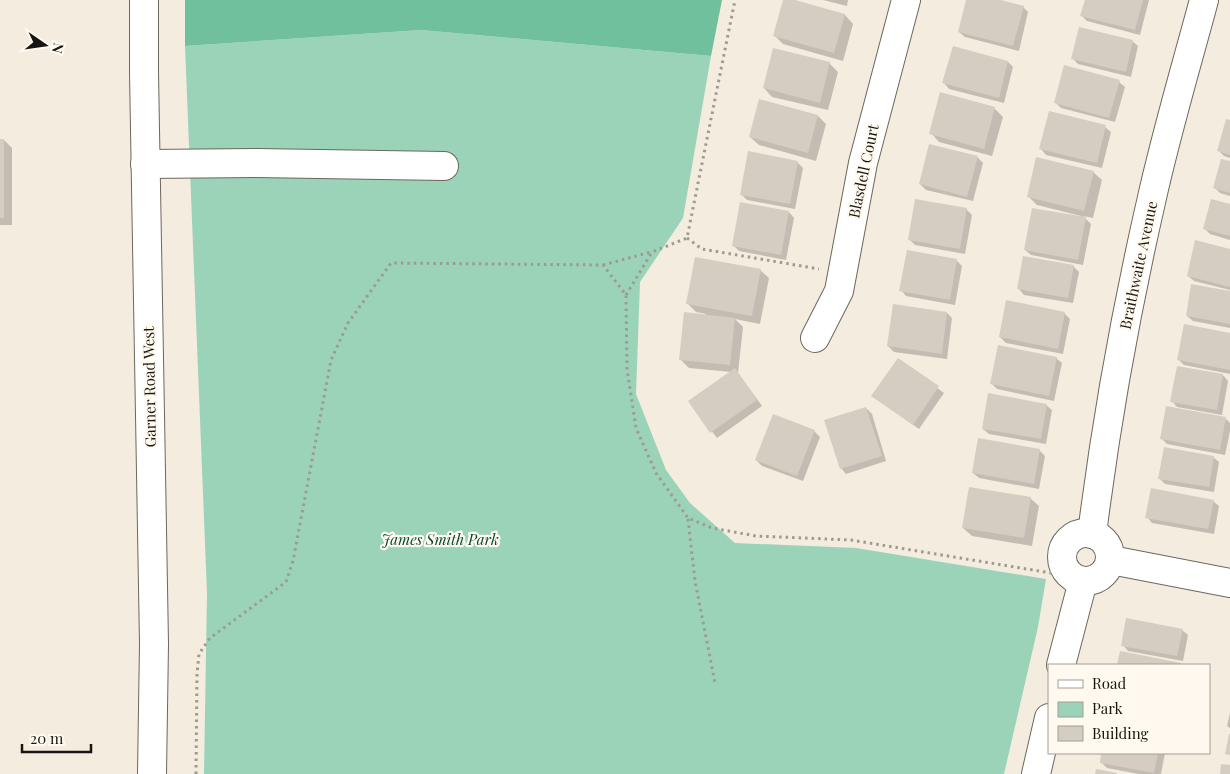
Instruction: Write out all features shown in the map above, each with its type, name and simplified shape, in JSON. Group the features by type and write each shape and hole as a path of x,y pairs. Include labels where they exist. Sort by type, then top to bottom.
{"street":[{"name":"Garner Road West","path":"144,0 145,164 154,644 152,774"},
{"name":"Blasdell Court","path":"815,338 839,291 863,162 906,0"},
{"name":"Braithwaite Avenue","path":"1092,534 1104,447 1124,332 1151,200 1204,0"},
{"path":"145,164 444,166"},
{"path":"1081,533 1092,534 1101,538 1108,546 1111,560 1105,573 1089,582 1069,575 1064,566 1062,556 1065,546 1072,538 1081,533"},
{"path":"1111,560 1230,583"},
{"path":"1061,664 1083,581"},
{"path":"1036,774 1048,722"}],"path":[{"path":"687,238 735,0"},
{"path":"196,774 199,654 210,638 286,582 293,561 331,360 348,323 391,263 603,265 652,252 687,238"},
{"path":"687,238 702,249 820,269"},
{"path":"652,252 626,295 627,370 636,428 656,473 688,518 696,581 715,683"},
{"path":"603,265 626,295"},
{"path":"688,518 712,528 756,536 851,540 1051,572"}],"green space":[{"path":"185,0 722,0 711,56 421,30 185,46"},
{"name":"James Smith Park","path":"421,30 711,56 683,218 640,282 636,394 666,470 690,503 735,543 856,548 1046,579 1038,627 1004,774 204,774 207,593 185,46"}],"building":[{"path":"783,0 795,0 845,14 834,53 773,36"},
{"path":"966,0 1001,0 1024,6 1013,46 958,32"},
{"path":"1085,0 1143,0 1135,30 1080,16"},
{"path":"1079,27 1133,40 1126,72 1071,59"},
{"path":"953,46 1008,61 999,98 942,83"},
{"path":"773,48 830,62 820,103 763,88"},
{"path":"1064,65 1120,80 1109,118 1054,103"},
{"path":"940,92 995,107 984,149 929,134"},
{"path":"759,99 818,115 808,153 749,137"},
{"path":"1049,111 1106,125 1097,163 1039,149"},
{"path":"1226,119 1230,120 1230,155 1217,151"},
{"path":"0,139 4,139 4,218 0,218"},
{"path":"929,144 978,156 967,197 919,184"},
{"path":"748,151 798,161 790,204 740,195"},
{"path":"1036,157 1094,171 1084,211 1027,197"},
{"path":"1221,159 1230,161 1230,193 1213,188"},
{"path":"915,199 967,208 960,249 908,240"},
{"path":"1211,199 1230,204 1230,236 1203,229"},
{"path":"740,202 789,211 781,255 732,246"},
{"path":"1032,208 1086,217 1078,260 1024,250"},
{"path":"1195,240 1230,249 1230,287 1187,276"},
{"path":"907,250 957,259 950,300 899,291"},
{"path":"1023,256 1074,265 1068,298 1017,289"},
{"path":"695,257 761,269 752,316 686,304"},
{"path":"1191,284 1230,291 1230,324 1186,316"},
{"path":"1006,300 1065,312 1058,349 999,337"},
{"path":"893,304 947,312 942,354 887,346"},
{"path":"684,312 735,318 730,365 679,360"},
{"path":"1184,324 1230,333 1230,370 1177,360"},
{"path":"998,345 1057,357 1049,396 990,384"},
{"path":"898,358 939,386 913,425 871,396"},
{"path":"1177,366 1223,374 1217,410 1170,402"},
{"path":"735,368 757,400 710,433 688,401"},
{"path":"988,393 1047,404 1041,439 982,429"},
{"path":"1166,406 1226,417 1220,450 1160,439"},
{"path":"866,407 882,456 840,469 824,420"},
{"path":"773,414 815,430 797,476 755,460"},
{"path":"978,438 1040,449 1034,484 972,473"},
{"path":"1164,447 1214,456 1209,487 1158,479"},
{"path":"969,487 1031,497 1024,538 962,528"},
{"path":"1151,488 1214,500 1208,529 1145,518"},
{"path":"1126,618 1183,629 1177,656 1121,646"},
{"path":"1120,651 1181,663 1180,664 1117,664"},
{"path":"1230,734 1230,755 1225,754"},
{"path":"1101,754 1158,754 1154,773 1100,763"},
{"path":"1221,764 1230,765 1230,774 1220,774"},
{"path":"1096,769 1117,773 1117,774 1095,774"}]}
